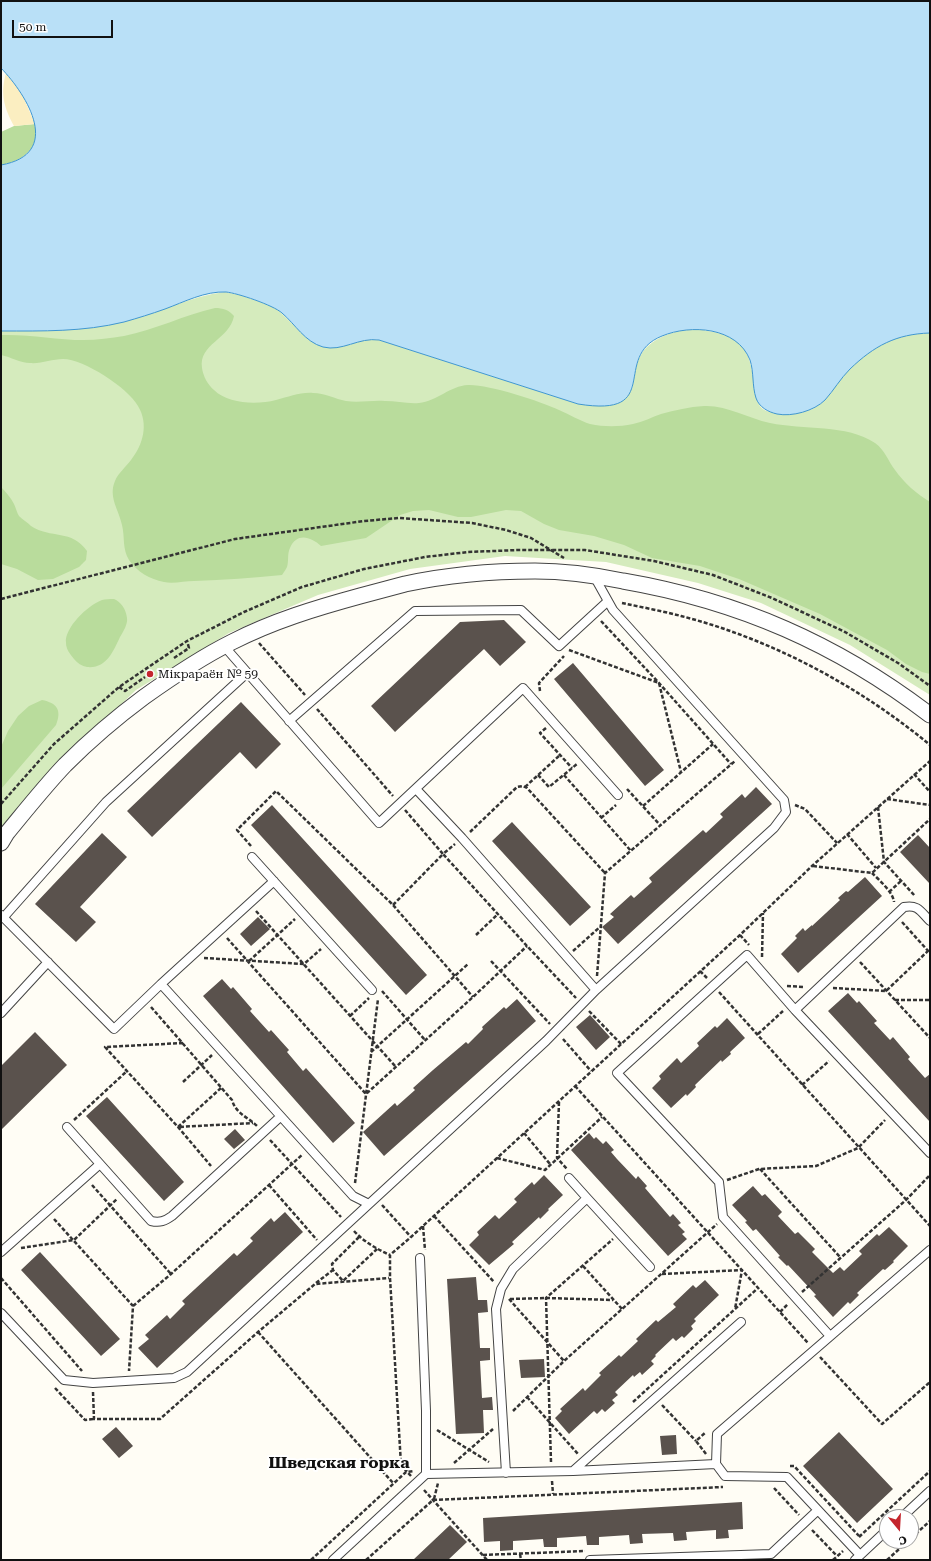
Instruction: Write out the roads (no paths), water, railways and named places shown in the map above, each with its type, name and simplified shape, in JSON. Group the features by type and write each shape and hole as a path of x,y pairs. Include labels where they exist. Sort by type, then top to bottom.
{"street":[{"path":"1,843 7,833 64,766 143,698 186,668 224,646 250,634 322,606 426,580 485,573 536,571 594,576 649,585 698,596 761,618 804,636 843,657 930,715"}],"lane":[{"path":"1,1313 64,1380 93,1383 174,1378 187,1372 556,1031 596,990 774,828 786,812 784,800 613,610 594,576"},
{"path":"289,722 415,611 521,610 559,646 608,601"},
{"path":"224,646 379,823 524,688 618,795"},
{"path":"247,673 106,802 2,916 114,1029 189,957 274,881"},
{"path":"416,789 462,838 596,990"},
{"path":"252,857 329,943 375,991"},
{"path":"795,1010 904,907 911,906 918,908 930,921"},
{"path":"830,1336 723,1217 719,1182 617,1073 747,955 795,1010 930,1153"},
{"path":"1,1013 48,962"},
{"path":"161,984 353,1196 369,1204"},
{"path":"67,1127 151,1221 158,1223 172,1216 280,1117"},
{"path":"2,1251 100,1164"},
{"path":"569,1178 619,1234 653,1267"},
{"path":"506,1473 496,1309 500,1289 513,1269 587,1198"},
{"path":"879,1537 857,1558 850,1544 787,1477 725,1476 716,1464 717,1434 930,1250"},
{"path":"333,1560 417,1483 426,1471 426,1411 420,1258"},
{"path":"573,1471 741,1322"},
{"path":"426,1471 441,1474 552,1472 716,1464"},
{"path":"911,1509 930,1491"},
{"path":"590,1560 771,1554 818,1510"}],"water":[{"path":"1,1 930,1 930,333 896,339 877,348 850,369 820,404 809,410 796,414 783,415 767,410 757,401 750,360 744,349 735,341 712,331 686,330 674,332 662,336 647,346 639,357 629,394 621,402 604,406 578,404 379,340 364,341 337,348 323,347 311,341 287,317 271,306 226,292 202,295 124,322 93,328 1,331 1,165 20,159 31,149 35,137 34,123 29,108 21,93 1,68"}],"place":[{"name":"Мікрараён № 59","path":"150,674"}],"district":[{"name":"Шведская горка","path":"339,1463"}]}
